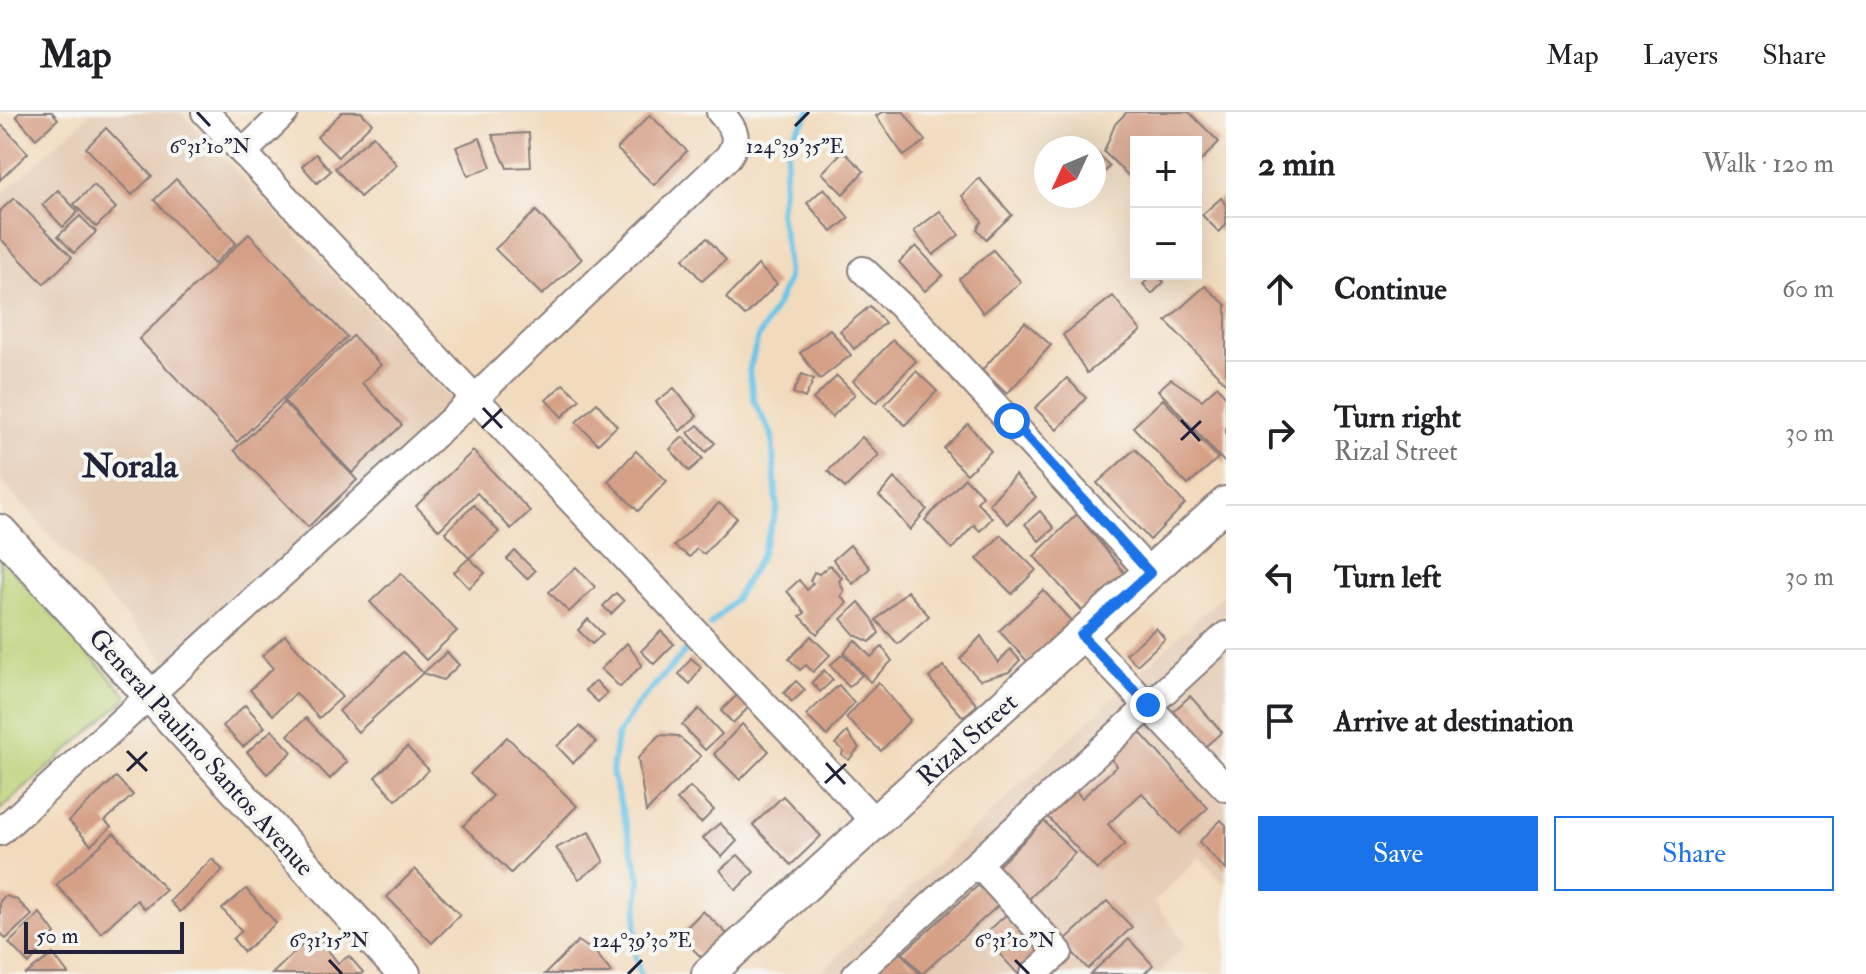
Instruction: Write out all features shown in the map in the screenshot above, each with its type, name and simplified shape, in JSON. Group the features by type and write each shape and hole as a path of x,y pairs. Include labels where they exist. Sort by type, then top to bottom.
{"main road":[{"name":"Rizal Street","path":"708,974 1226,503"},
{"name":"General Paulino Santos Avenue","path":"0,531 404,974"}],"street":[{"path":"205,112 875,822"},
{"path":"243,153 285,112"},
{"path":"0,832 475,398 728,157 736,140 720,112"},
{"path":"863,270 921,325 1150,573"},
{"path":"1081,635 1226,788"},
{"path":"856,974 1226,635"},
{"path":"978,864 1059,952 1034,974"}],"shaded area":[{"path":"92,112 180,112 454,402 168,663 0,480 0,196"},
{"path":"1226,592 1226,885 1200,857 1154,902 1186,944 1159,974 819,974"}],"green space":[{"path":"0,557 128,697 0,810"}],"building":[{"path":"20,112 52,112 58,119 36,139 16,116"},
{"path":"342,112 361,112 372,123 338,157 317,137"},
{"path":"882,112 904,112 925,141 904,156 876,116"},
{"path":"1127,112 1189,112 1219,142 1202,160 1202,136 1130,136 1130,177 1106,154 1115,124"},
{"path":"650,115 687,151 654,185 617,149"},
{"path":"3,126 28,153 0,180 0,128"},
{"path":"106,128 152,176 132,195 86,148"},
{"path":"529,133 531,167 507,168 492,135"},
{"path":"373,136 397,165 360,197 335,168"},
{"path":"480,138 491,167 468,176 456,147"},
{"path":"843,151 864,171 843,194 822,173"},
{"path":"316,154 331,171 317,183 302,166"},
{"path":"979,178 1012,215 986,239 977,229 982,221 962,196"},
{"path":"176,179 236,243 214,264 154,200"},
{"path":"94,185 116,208 96,227 74,204"},
{"path":"824,188 849,218 832,232 807,203"},
{"path":"58,190 78,212 63,227 42,205"},
{"path":"14,198 72,257 44,284 0,238 0,211"},
{"path":"1221,198 1226,204 1226,225 1219,232 1202,215"},
{"path":"536,211 582,259 542,295 495,249"},
{"path":"940,211 959,235 933,255 914,231"},
{"path":"80,216 96,232 74,253 58,236"},
{"path":"249,234 347,337 237,442 139,339"},
{"path":"707,238 726,260 702,281 683,259"},
{"path":"916,246 943,275 925,291 899,262"},
{"path":"993,250 1021,282 983,313 959,279"},
{"path":"758,265 777,284 745,316 726,298"},
{"path":"1147,280 1164,282 1152,294 1143,284"},
{"path":"1205,286 1226,305 1226,384 1166,321"},
{"path":"1113,296 1141,331 1087,373 1063,335"},
{"path":"870,306 885,323 854,349 840,331"},
{"path":"1025,322 1051,345 1007,394 982,370"},
{"path":"830,329 851,355 820,379 800,353"},
{"path":"353,336 381,365 362,383 402,425 352,473 284,401"},
{"path":"893,340 916,361 876,403 853,381"},
{"path":"916,371 937,391 905,425 884,405"},
{"path":"802,374 814,379 805,398 793,393"},
{"path":"837,376 855,394 832,417 813,399"},
{"path":"1067,378 1086,398 1057,430 1035,408"},
{"path":"1171,379 1202,400 1217,386 1226,397 1226,464 1158,390"},
{"path":"563,384 580,399 562,417 546,400"},
{"path":"674,388 697,416 680,431 656,402"},
{"path":"1163,399 1218,458 1188,485 1133,427"},
{"path":"284,403 357,480 308,527 234,450"},
{"path":"597,403 617,426 598,444 576,422"},
{"path":"968,424 991,451 967,474 944,448"},
{"path":"698,425 715,443 706,452 688,433"},
{"path":"683,437 703,459 689,471 670,449"},
{"path":"862,437 879,455 845,488 828,471"},
{"path":"1135,449 1185,504 1150,540 1097,483"},
{"path":"473,451 530,511 511,529 477,493 439,530 416,506"},
{"path":"636,451 667,481 638,511 608,481"},
{"path":"1015,475 1036,497 1008,524 989,504"},
{"path":"894,478 927,509 910,530 879,496"},
{"path":"965,478 983,496 977,502 992,518 980,531 974,525 952,549 925,520"},
{"path":"719,503 737,518 704,554 696,549 690,557 674,546"},
{"path":"474,505 499,532 469,558 445,532"},
{"path":"1040,511 1054,528 1039,541 1025,524"},
{"path":"1077,514 1126,575 1085,614 1034,556"},
{"path":"1001,535 1036,570 1012,594 977,559"},
{"path":"850,545 870,568 853,584 833,560"},
{"path":"515,551 535,571 527,579 507,559"},
{"path":"469,558 485,573 469,588 454,572"},
{"path":"830,565 842,578 839,581 844,591 841,596 847,603 817,634 800,616 805,613 787,591 799,580 807,590 813,583 810,581 814,572 819,574"},
{"path":"576,567 595,587 569,612 549,592"},
{"path":"401,573 457,631 426,660 370,602"},
{"path":"1043,590 1072,622 1028,662 999,631"},
{"path":"907,591 929,616 898,644 876,620"},
{"path":"616,593 624,601 611,614 603,606"},
{"path":"859,602 879,633 870,642 855,635 841,619"},
{"path":"588,619 603,634 592,644 578,630"},
{"path":"1156,628 1165,639 1137,665 1126,654"},
{"path":"661,631 674,644 654,664 641,651"},
{"path":"285,635 342,697 319,718 296,693 273,715 250,690 273,668 262,656"},
{"path":"811,636 830,655 813,672 806,665 800,670 789,659"},
{"path":"981,636 998,663 1010,649 1020,660 1009,672 980,680 960,659"},
{"path":"855,640 871,657 882,647 892,661 870,682 844,652"},
{"path":"627,643 642,665 620,687 601,669"},
{"path":"403,652 423,673 358,732 339,711"},
{"path":"447,652 459,665 443,680 423,673"},
{"path":"843,654 862,675 849,687 830,665"},
{"path":"691,658 701,667 690,684 679,674"},
{"path":"943,666 977,705 963,717 929,678"},
{"path":"824,670 833,680 820,692 812,682"},
{"path":"596,681 607,693 598,702 585,690"},
{"path":"796,681 805,690 792,702 784,693"},
{"path":"878,682 910,720 881,751 846,718"},
{"path":"839,685 854,703 827,736 806,715"},
{"path":"737,695 749,707 733,723 721,711"},
{"path":"1190,696 1222,732 1198,753 1167,717"},
{"path":"245,705 265,727 243,747 223,726"},
{"path":"699,709 722,734 705,750 682,725"},
{"path":"306,718 347,762 330,779 288,735"},
{"path":"742,724 769,751 740,780 714,754"},
{"path":"580,726 596,742 573,763 557,746"},
{"path":"1137,729 1208,808 1179,834 1142,793 1108,824 1125,844 1097,870 1045,814 1073,788 1082,798 1117,766 1108,756"},
{"path":"272,730 292,752 267,774 247,752"},
{"path":"847,732 859,748 849,760 835,744"},
{"path":"659,735 678,736 701,756 646,812 638,758"},
{"path":"507,737 577,806 511,873 463,826 493,796 470,774"},
{"path":"407,747 429,770 396,800 375,777"},
{"path":"116,777 133,795 105,821 111,827 91,845 69,821"},
{"path":"690,787 714,810 701,823 677,800"},
{"path":"783,796 821,836 791,865 753,825"},
{"path":"1221,820 1226,825 1226,870 1199,842"},
{"path":"1044,821 1075,853 1026,902 994,870"},
{"path":"720,823 737,841 722,857 703,838"},
{"path":"589,832 604,862 579,879 556,848"},
{"path":"114,833 166,890 145,909 137,900 101,933 56,885"},
{"path":"738,855 754,872 736,890 720,870"},
{"path":"212,859 223,870 180,912 170,901"},
{"path":"415,869 460,915 432,943 387,897"},
{"path":"982,882 1001,903 922,974 903,953"},
{"path":"246,889 276,923 244,952 233,939 242,931 222,909"},
{"path":"5,896 16,899 32,915 6,939 0,932 0,901"},
{"path":"1107,901 1132,927 1088,969 1063,942"},
{"path":"703,911 728,935 704,960 679,935"},
{"path":"1009,912 1047,953 1023,974 1018,974 983,936"},
{"path":"40,913 55,934 29,964 9,943"},
{"path":"315,933 338,963 349,956 363,972 272,974"},
{"path":"1129,939 1153,965 1144,974 1090,974"},
{"path":"578,941 595,952 611,972 545,974"},
{"path":"894,945 920,974 872,974"},
{"path":"53,954 68,974 26,974"}],"waterway":[{"path":"710,625 734,601 761,556 777,508 772,435 754,401 749,371 758,338 788,278 780,213 789,141 810,112"},
{"path":"640,974 634,950 640,878 612,772 617,736 636,706 691,645"}],"district":[{"name":"Norala","path":"130,465"}],"route":[{"path":"1012,421 1150,573 1081,635 1148,705"}]}
